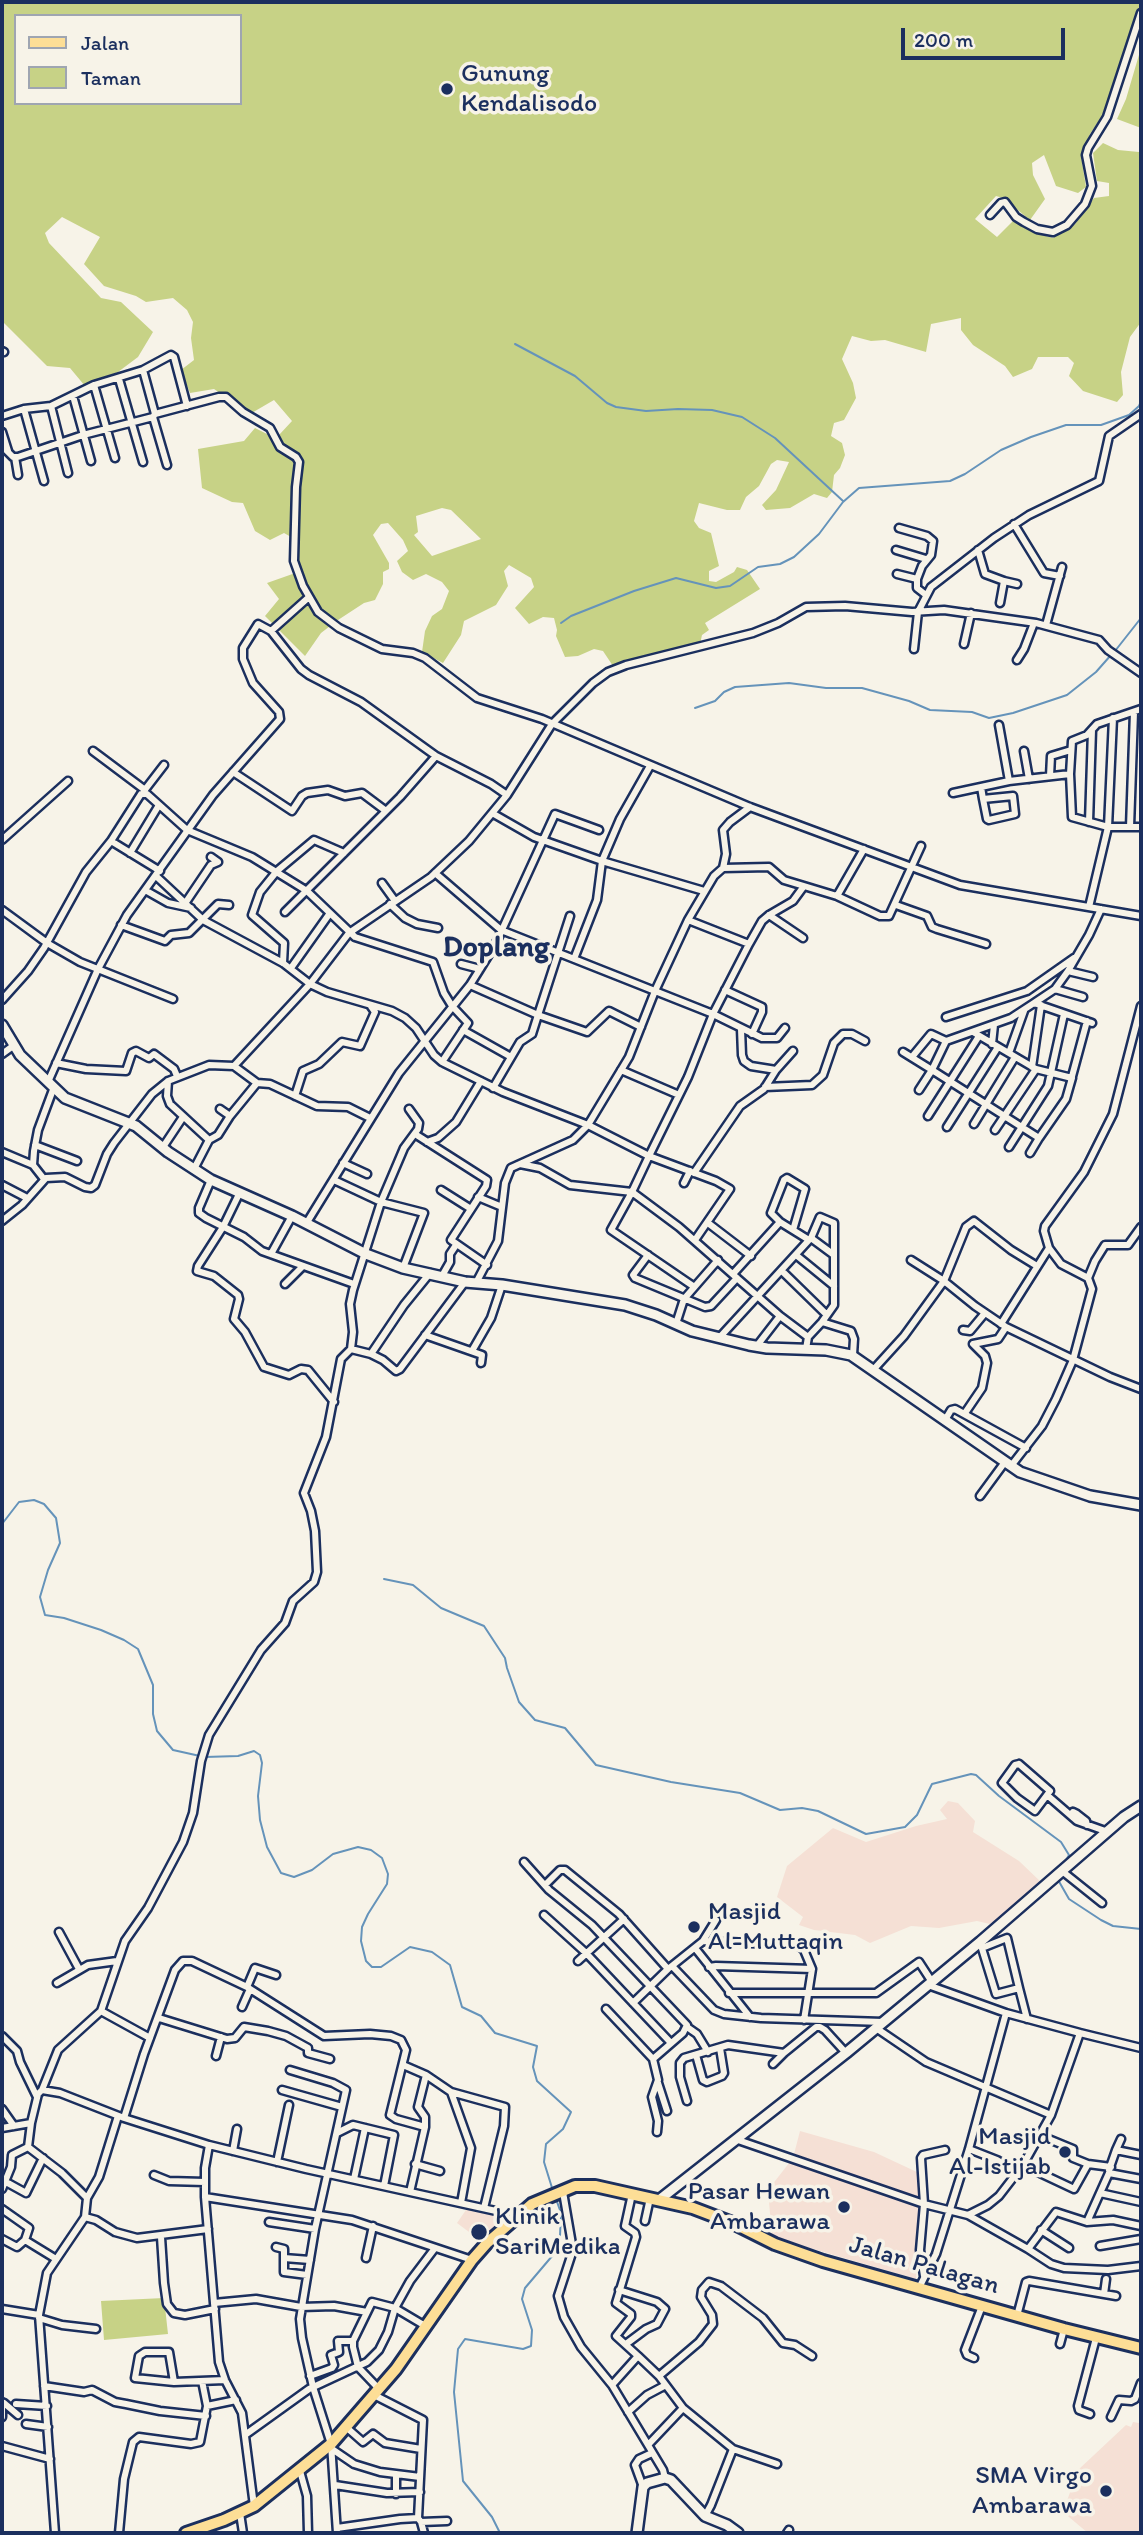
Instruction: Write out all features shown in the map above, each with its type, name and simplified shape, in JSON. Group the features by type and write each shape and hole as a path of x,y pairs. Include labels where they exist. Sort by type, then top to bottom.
{"main road":[{"name":"Jalan Palagan","path":"186,2533 254,2506 331,2447 427,2327 472,2260 532,2204 575,2186 595,2186 632,2193 713,2214 802,2255 1096,2338 1141,2348"}],"street":[{"path":"990,215 1005,202 1024,222 1037,229 1053,232 1067,225 1085,204 1092,186 1086,155 1088,148 1107,117 1141,13"},
{"path":"2,416 24,409 51,406 94,385 115,377 119,379 173,355 187,405"},
{"path":"143,369 167,464"},
{"path":"119,379 143,462"},
{"path":"94,385 115,458"},
{"path":"73,396 91,461"},
{"path":"11,455 37,450 187,405 226,397 243,412 270,428 279,447 296,457 299,462 294,555 309,597 318,612 339,628 382,649 413,653 425,658 477,698 532,715 750,807 960,885 1141,916"},
{"path":"51,406 68,473"},
{"path":"24,409 44,481"},
{"path":"914,649 918,612 931,587 1014,524 1099,481 1109,436 1141,414"},
{"path":"2,432 18,475"},
{"path":"2,446 11,455"},
{"path":"1014,524 1044,573 1059,576"},
{"path":"899,528 932,539 932,553 926,559 917,579 917,588 926,595"},
{"path":"896,550 926,559"},
{"path":"978,550 985,574 1017,584"},
{"path":"1046,625 1062,567"},
{"path":"897,574 917,579"},
{"path":"1000,603 1004,581"},
{"path":"271,631 309,597"},
{"path":"234,1066 310,984 349,933 435,873 469,841 507,795 552,724 593,683 626,665 753,633 806,607 845,606 918,612 944,610 1034,622 1099,640 1108,650 1141,673"},
{"path":"964,644 971,613"},
{"path":"1017,660 1034,622"},
{"path":"33,1165 35,1145 57,1063 121,925 187,830 280,719 279,712 253,683 242,655 243,648 258,624 271,631 309,676 361,702 436,756 507,795"},
{"path":"1130,827 1138,710 1113,718 1092,728 1087,735 1072,741 1071,815 1073,818 1108,827 1130,827 1141,827"},
{"path":"1089,907 1108,827 1113,718"},
{"path":"999,725 1009,782"},
{"path":"1089,822 1092,728"},
{"path":"1051,776 1051,756 1071,750"},
{"path":"93,751 187,830 252,857 277,871 305,890 349,933 433,962 444,993 452,1006 467,1020 442,1062"},
{"path":"1024,751 1029,779"},
{"path":"285,912 386,811 436,756"},
{"path":"2,1000 28,971 47,943 86,872 164,765"},
{"path":"574,959 597,900 602,861 620,819 650,766"},
{"path":"233,772 292,811 299,799 307,793 328,790 345,796 362,793 386,811"},
{"path":"953,793 1070,774"},
{"path":"2,840 68,782"},
{"path":"981,787 984,800 989,820 1015,814 1013,796 984,800"},
{"path":"130,853 159,805"},
{"path":"476,1283 498,1241 507,1175 518,1163 573,1140 588,1125 621,1070 688,920 714,876 723,868 726,854 723,830 750,807"},
{"path":"1131,808 1141,807"},
{"path":"492,813 542,840 704,891"},
{"path":"306,1224 399,1073 480,970 557,813 598,830"},
{"path":"283,963 284,943 251,914 260,892 277,871 314,840 344,853"},
{"path":"111,841 158,874 204,920 283,963 310,984 405,1018 442,1062 493,1088 588,1125 649,1156 730,1189 695,1240"},
{"path":"186,902 211,865 218,862 210,858 221,844"},
{"path":"723,868 769,867 784,880 837,896 886,917 890,916 896,905 922,846"},
{"path":"837,896 864,849"},
{"path":"435,873 501,930 713,1014 752,1034 773,1040 785,1028"},
{"path":"382,883 392,902 411,922 438,929"},
{"path":"693,1286 611,1229 680,1095 713,1014 749,944 762,921 793,901 804,886"},
{"path":"145,890 167,903 191,908"},
{"path":"121,925 165,941 171,935 189,933 218,904 229,905"},
{"path":"896,905 928,916 932,927 986,944"},
{"path":"912,1058 931,1034 946,1041 976,1034 1037,1004 1055,989 1068,971 1101,909"},
{"path":"2,910 47,943 98,970 156,990 173,999"},
{"path":"290,968 330,913"},
{"path":"769,915 803,938"},
{"path":"493,1088 520,1041 531,1034 570,916"},
{"path":"688,920 749,944"},
{"path":"947,1017 1027,991 1074,958"},
{"path":"461,964 480,970"},
{"path":"1068,971 1093,978"},
{"path":"470,985 538,1015 587,1032 609,1011 641,1027"},
{"path":"1055,989 1083,998"},
{"path":"725,990 762,1007 752,1034"},
{"path":"1037,1004 1090,1022 1068,1091"},
{"path":"995,1130 1034,1068 1037,1004"},
{"path":"295,1096 303,1071 318,1064 342,1042 360,1046 374,1012 370,1005"},
{"path":"1088,1278 1061,1264 1049,1248 1044,1231 1084,1172 1113,1114 1141,1006"},
{"path":"974,1124 1012,1055 1024,1010"},
{"path":"1009,1147 1048,1086 1064,1013"},
{"path":"2,1024 13,1046 65,1098 77,1105 136,1126 211,1180 292,1216 366,1254 403,1268 465,1282 502,1285 625,1305 719,1338 756,1347 806,1349 853,1355 1008,1464 1032,1477 1090,1496 1141,1505"},
{"path":"947,1127 969,1094 995,1045 994,1024"},
{"path":"741,1029 744,1061 766,1070 776,1070"},
{"path":"463,1030 511,1058"},
{"path":"765,1087 808,1086 818,1082 834,1043 843,1034 852,1034 865,1041"},
{"path":"976,1034 1034,1068 1072,1078"},
{"path":"928,1116 976,1034"},
{"path":"919,1090 946,1041"},
{"path":"2,1054 13,1046"},
{"path":"57,1063 86,1069 126,1071 132,1053 136,1051 149,1058 152,1054 174,1069 177,1076"},
{"path":"684,1183 740,1106 765,1087 793,1051"},
{"path":"903,1052 1040,1138"},
{"path":"2,1221 44,1179 65,1177 91,1188 98,1182 107,1153 152,1094 177,1076 209,1065 234,1066 257,1083 270,1084 317,1106 348,1107 370,1118"},
{"path":"621,1070 680,1095"},
{"path":"1030,1153 1066,1099 1072,1078"},
{"path":"168,1081 167,1096 170,1104 209,1140"},
{"path":"427,1142 438,1138 456,1122 481,1082"},
{"path":"194,1169 209,1140 218,1135 257,1083"},
{"path":"220,1109 230,1116"},
{"path":"351,1349 353,1332 350,1304 355,1284 381,1202 404,1148 419,1124 409,1109"},
{"path":"163,1147 183,1117"},
{"path":"415,1134 486,1179 486,1186 451,1240 487,1265"},
{"path":"35,1145 77,1161"},
{"path":"2,1152 33,1165 44,1179"},
{"path":"343,1163 367,1174"},
{"path":"518,1163 540,1168 570,1185 632,1192 695,1240 807,1337"},
{"path":"793,1230 805,1189 787,1178 771,1213 780,1222 793,1230 810,1239 834,1255"},
{"path":"211,1180 199,1208 200,1213 244,1237 262,1251 355,1284"},
{"path":"334,1180 381,1202 425,1215 403,1268"},
{"path":"2,1185 27,1198"},
{"path":"441,1190 471,1209"},
{"path":"240,1192 197,1272 214,1276 237,1295 239,1299 234,1319 245,1332 264,1367 285,1374 301,1369 308,1370 334,1402"},
{"path":"478,1197 502,1208"},
{"path":"271,1254 292,1216"},
{"path":"719,1338 810,1239 821,1217 834,1223 834,1305 807,1337 806,1349"},
{"path":"874,1369 904,1336 944,1282 966,1227 974,1221 1037,1266"},
{"path":"648,1255 634,1278 709,1307 780,1222"},
{"path":"708,1223 751,1256"},
{"path":"980,1496 1026,1448 1042,1426 1073,1360 1092,1289 1088,1278 1095,1261 1105,1245 1128,1245 1141,1227"},
{"path":"442,1276 456,1245"},
{"path":"965,1413 982,1388 987,1363 985,1356 973,1345 998,1339 1049,1248"},
{"path":"796,1255 834,1286"},
{"path":"677,1324 684,1299 718,1260"},
{"path":"911,1260 1004,1325 1141,1390"},
{"path":"285,1283 303,1266"},
{"path":"782,1271 827,1315"},
{"path":"371,1354 404,1305 430,1273"},
{"path":"28,2147 37,2097 58,2050 101,2011 125,1941 148,1908 183,1842 209,1735 261,1650 285,1623 291,1604 314,1582 317,1572 315,1531 304,1493 326,1437 339,1365 345,1353 351,1349 371,1354 396,1371 400,1369 465,1282"},
{"path":"472,1351 491,1318 502,1285"},
{"path":"963,1329 970,1331 985,1313"},
{"path":"756,1347 780,1316"},
{"path":"822,1322 851,1331 854,1339 853,1355"},
{"path":"425,1335 484,1356 481,1363"},
{"path":"945,1420 953,1409 965,1413 1026,1448"},
{"path":"1019,1764 1051,1791 1048,1795 1034,1811 1003,1785 1003,1781 1015,1765 1019,1764"},
{"path":"1048,1795 1087,1825 1108,1832"},
{"path":"645,2221 655,2199 738,2140 930,1983 981,1945 1124,1817 1141,1806"},
{"path":"524,1862 545,1885 603,1936 687,2027 697,2034 708,2052"},
{"path":"545,1885 560,1870 565,1870 624,1919 714,2010 723,2014 750,2017 880,2025 926,2062 1051,2115"},
{"path":"1059,1874 1102,1903"},
{"path":"544,1914 586,1953 671,2043"},
{"path":"578,1961 624,1919"},
{"path":"633,2003 703,1941 716,1920"},
{"path":"59,1931 79,1969"},
{"path":"981,1945 1007,1938 1027,2019"},
{"path":"703,1941 798,1945 804,1950 812,1969 804,2020"},
{"path":"981,1945 996,1994 1019,1988"},
{"path":"695,1948 750,2017"},
{"path":"57,1983 79,1969 96,1963 117,1961"},
{"path":"54,2533 39,2317 47,2273 85,2217 87,2198 99,2176 175,1970 183,1961 192,1961 248,1988 315,2032 331,2037 370,2034 397,2038 406,2046 390,2115 425,2127"},
{"path":"729,1993 876,1993 917,1962 923,1964 930,1983 1006,2013 1141,2048"},
{"path":"709,1967 812,1969"},
{"path":"242,2007 254,1969 276,1975"},
{"path":"606,2009 653,2059 667,2111"},
{"path":"101,2011 150,2038"},
{"path":"919,2288 936,2253 950,2210 1006,2013"},
{"path":"159,2018 221,2038 235,2038 247,2026 286,2036 308,2048"},
{"path":"653,2059 687,2027"},
{"path":"773,2064 816,2027 825,2030 846,2053"},
{"path":"315,2032 308,2053 330,2059"},
{"path":"968,2215 999,2196 1023,2165 1051,2115 1080,2033"},
{"path":"2,2036 17,2051 37,2097"},
{"path":"216,2056 221,2038"},
{"path":"687,2101 680,2077 680,2063 684,2059 732,2044 748,2049 784,2053"},
{"path":"696,2055 703,2080 707,2082 724,2073 720,2048"},
{"path":"403,2065 451,2092 500,2105 506,2110 484,2208"},
{"path":"290,2070 344,2087 346,2090 315,2229 301,2307 302,2338 310,2376 331,2447 337,2531 419,2520 447,2521"},
{"path":"410,2192 425,2127 425,2117 418,2107 426,2076"},
{"path":"657,2132 658,2121 652,2097 658,2083"},
{"path":"42,2090 60,2093 121,2117 209,2145 484,2208 512,2220"},
{"path":"282,2090 342,2107"},
{"path":"451,2092 471,2148 461,2203"},
{"path":"277,2162 289,2105"},
{"path":"2,2109 14,2126"},
{"path":"2,2128 32,2123"},
{"path":"337,2133 349,2125 394,2136 384,2186"},
{"path":"354,2179 365,2128"},
{"path":"233,2151 237,2129"},
{"path":"1039,2135 1073,2149 1072,2157 1088,2164 1141,2179"},
{"path":"1087,2222 1121,2138"},
{"path":"738,2140 924,2204 968,2215 1051,2264 1064,2268 1108,2270 1141,2266"},
{"path":"209,2145 205,2197 219,2362 242,2413 254,2506"},
{"path":"28,2147 87,2198"},
{"path":"28,2147 12,2155 4,2186 26,2193 43,2158"},
{"path":"969,2149 997,2160 1018,2173"},
{"path":"924,2276 920,2250 924,2204 921,2158 923,2155 945,2150"},
{"path":"1116,2150 1141,2155"},
{"path":"415,2164 440,2171"},
{"path":"1023,2165 1074,2189 1088,2164"},
{"path":"154,2175 169,2181 205,2182"},
{"path":"632,2193 625,2226 635,2233 636,2237 616,2303 631,2314 616,2336 659,2376 683,2408 733,2449 777,2463"},
{"path":"1100,2193 1141,2202"},
{"path":"558,2194 573,2250 558,2301 564,2317 581,2347 628,2412 666,2474 665,2478"},
{"path":"205,2197 318,2215 373,2227 472,2260"},
{"path":"2,2209 29,2228 25,2240 17,2247 2,2239"},
{"path":"1028,2249 1056,2212 1087,2222 1113,2220 1141,2228"},
{"path":"1091,2213 1101,2217 1103,2221"},
{"path":"85,2217 128,2237 208,2230"},
{"path":"269,2222 315,2229"},
{"path":"366,2258 373,2227"},
{"path":"1041,2230 1069,2248"},
{"path":"161,2236 167,2304 174,2313 185,2315 214,2306 256,2299 301,2307 334,2306 367,2312"},
{"path":"1100,2246 1141,2239"},
{"path":"25,2240 56,2259"},
{"path":"276,2247 284,2249 284,2272 307,2275"},
{"path":"245,2435 313,2387 367,2362 379,2350 395,2308 417,2269 435,2248"},
{"path":"284,2258 310,2260"},
{"path":"1104,2294 1106,2278"},
{"path":"1017,2316 1026,2282 1029,2281 1116,2296"},
{"path":"659,2376 699,2342 713,2324 712,2315 701,2297 702,2290 709,2282 721,2286 763,2318 783,2343 795,2345 811,2356"},
{"path":"619,2290 657,2302 665,2309 657,2324 626,2344"},
{"path":"424,2533 419,2520 422,2418 377,2392 358,2367 354,2341 373,2301 395,2308 427,2327"},
{"path":"974,2358 967,2355 965,2350 982,2306"},
{"path":"2,2309 62,2325 96,2329"},
{"path":"1060,2344 1064,2329"},
{"path":"1090,2414 1079,2410 1078,2406 1096,2338"},
{"path":"310,2376 332,2368 334,2365 331,2355 338,2352 338,2341 354,2341"},
{"path":"174,2382 169,2352 145,2352 139,2356 135,2378 174,2382 225,2380"},
{"path":"611,2385 638,2356"},
{"path":"119,2533 124,2479 135,2439 159,2438 198,2444 202,2440 207,2406 202,2381"},
{"path":"1111,2417 1119,2400 1131,2402 1135,2399 1141,2383"},
{"path":"44,2386 84,2392 92,2390 116,2402 160,2411 206,2416"},
{"path":"628,2412 647,2395 664,2386"},
{"path":"207,2406 236,2400"},
{"path":"3,2402 18,2414"},
{"path":"2,2417 3,2402"},
{"path":"16,2404 47,2406"},
{"path":"648,2445 683,2408"},
{"path":"26,2424 48,2427"},
{"path":"346,2427 361,2442 373,2434 385,2443 421,2449"},
{"path":"2,2446 50,2459"},
{"path":"331,2447 354,2464 420,2477"},
{"path":"705,2516 733,2449"},
{"path":"637,2533 643,2487 635,2465 639,2459 652,2453"},
{"path":"300,2471 307,2496 308,2533"},
{"path":"396,2474 396,2494"},
{"path":"643,2487 647,2483 665,2478 671,2480 705,2516 727,2525 737,2533"},
{"path":"335,2485 396,2494 420,2492"},
{"path":"240,2513 243,2533"}],"shaded area":[{"path":"948,1801 958,1803 975,1821 973,1832 1019,1861 1042,1883 990,1924 977,1921 939,1928 911,1926 870,1943 855,1935 814,1930 799,1925 803,1917 777,1897 787,1866 833,1828 866,1842 947,1819 940,1810"},
{"name":"Pasar Hewan Ambarawa","path":"800,2131 874,2152 919,2173 916,2279 772,2237 768,2190 793,2158"},
{"name":"Klinik SariMedika","path":"468,2207 489,2212 502,2219 481,2241 457,2223"},
{"name":"SMA Virgo Ambarawa","path":"1141,2421 1141,2533 1088,2533 1063,2512 1078,2470 1126,2425 1131,2427 1133,2422"}],"green space":[{"path":"2,2 1141,2 1102,116 1090,134 1081,156 1086,187 1078,193 1056,186 1044,155 1032,163 1033,175 1045,199 1030,220 1003,198 996,196 975,219 997,237 1013,221 1032,232 1053,238 1075,224 1094,198 1109,196 1109,183 1097,181 1093,153 1103,143 1118,150 1139,152 1141,147 1141,322 1130,337 1121,372 1123,395 1117,402 1083,391 1069,376 1074,363 1068,357 1038,357 1032,369 1013,377 1005,366 973,345 961,330 961,318 931,324 926,352 885,340 871,341 852,336 842,359 853,383 856,398 844,420 834,423 831,436 842,443 845,455 834,475 832,492 827,498 814,494 790,508 766,510 762,505 776,490 789,462 777,460 771,464 759,486 746,497 740,510 727,510 699,503 694,521 699,528 711,533 719,566 709,571 709,581 716,582 734,572 737,567 747,570 760,589 705,623 709,630 702,635 700,644 653,662 613,666 603,651 594,649 578,656 565,657 556,636 554,618 543,617 529,624 515,608 534,587 531,578 509,565 504,571 508,586 496,605 464,621 461,635 443,663 422,652 425,631 432,616 442,609 449,591 442,582 426,574 413,580 402,572 397,561 408,551 403,540 388,523 381,524 373,535 389,563 389,569 383,572 383,584 375,600 364,603 321,633 305,656 265,616 279,599 267,583 301,571 289,557 300,542 284,533 270,540 255,531 243,503 232,502 202,488 198,449 244,441 255,428 269,435 279,435 292,421 274,400 250,414 214,389 190,393 181,370 194,360 191,338 193,322 187,310 173,298 146,302 104,286 84,264 100,237 62,217 45,233 49,243 101,298 121,302 153,332 138,357 118,372 85,386 70,368 47,366 2,321","holes":["442,508 451,510 481,539 432,556 414,535 418,532 416,516"]},
{"path":"1141,48 1141,128 1117,119 1126,99"},
{"path":"164,2298 168,2334 104,2340 101,2301"}],"waterway":[{"path":"515,344 575,376 607,403 616,407 646,411 712,410 742,417 775,438 843,501"},
{"path":"561,623 571,616 634,591 676,578 716,588 730,586 758,567 780,564 794,557 819,534 843,502 859,488 950,481 1001,450 1031,437 1066,425 1101,425 1129,415 1141,401"},
{"path":"1115,651 1141,618"},
{"path":"695,708 715,701 724,692 735,687 789,683 826,688 862,688 930,710 972,712 989,718 1067,695 1096,672 1111,655"},
{"path":"2,1524 19,1502 34,1500 44,1504 56,1518 60,1543 40,1597 45,1615 101,1630 138,1649 153,1685 153,1714 157,1731 173,1750 200,1756"},
{"path":"384,1579 413,1585 441,1608 484,1626 505,1658 519,1702 535,1720 565,1728 596,1765 671,1782 740,1793 780,1810 802,1808 818,1811 866,1834 905,1827 917,1815 932,1784 976,1775 999,1796 1061,1842 1069,1855 1065,1862"},
{"path":"205,1757 238,1756 254,1751 260,1755 260,1820 267,1847 281,1873 294,1877 312,1870 333,1854 358,1847 371,1850 382,1858 388,1874 387,1884 362,1927 361,1941 366,1961 372,1967 381,1967 410,1947 432,1952 450,1965 462,2007 481,2016 495,2033 537,2046 533,2067 537,2081 571,2112 563,2129 546,2144 544,2162 553,2191"},
{"path":"1057,1878 1069,1899 1101,1920 1113,1926 1141,1929"},
{"path":"500,2533 492,2517 463,2481 454,2392 458,2349 465,2339 523,2349 531,2346 532,2330 522,2299 525,2288 553,2255 560,2236 561,2213 556,2199"},
{"path":"2,2512 2,2533"}],"place":[{"name":"Gunung Kendalisodo","path":"447,89"},
{"name":"Masjid Al-Muttaqin","path":"694,1927"},
{"name":"Masjid Al-Istijab","path":"1065,2152"},
{"name":"Pasar Hewan Ambarawa","path":"844,2207"},
{"name":"Klinik SariMedika","path":"479,2232"},
{"name":"SMA Virgo Ambarawa","path":"1106,2491"}],"district":[{"name":"Doplang","path":"496,948"}]}
